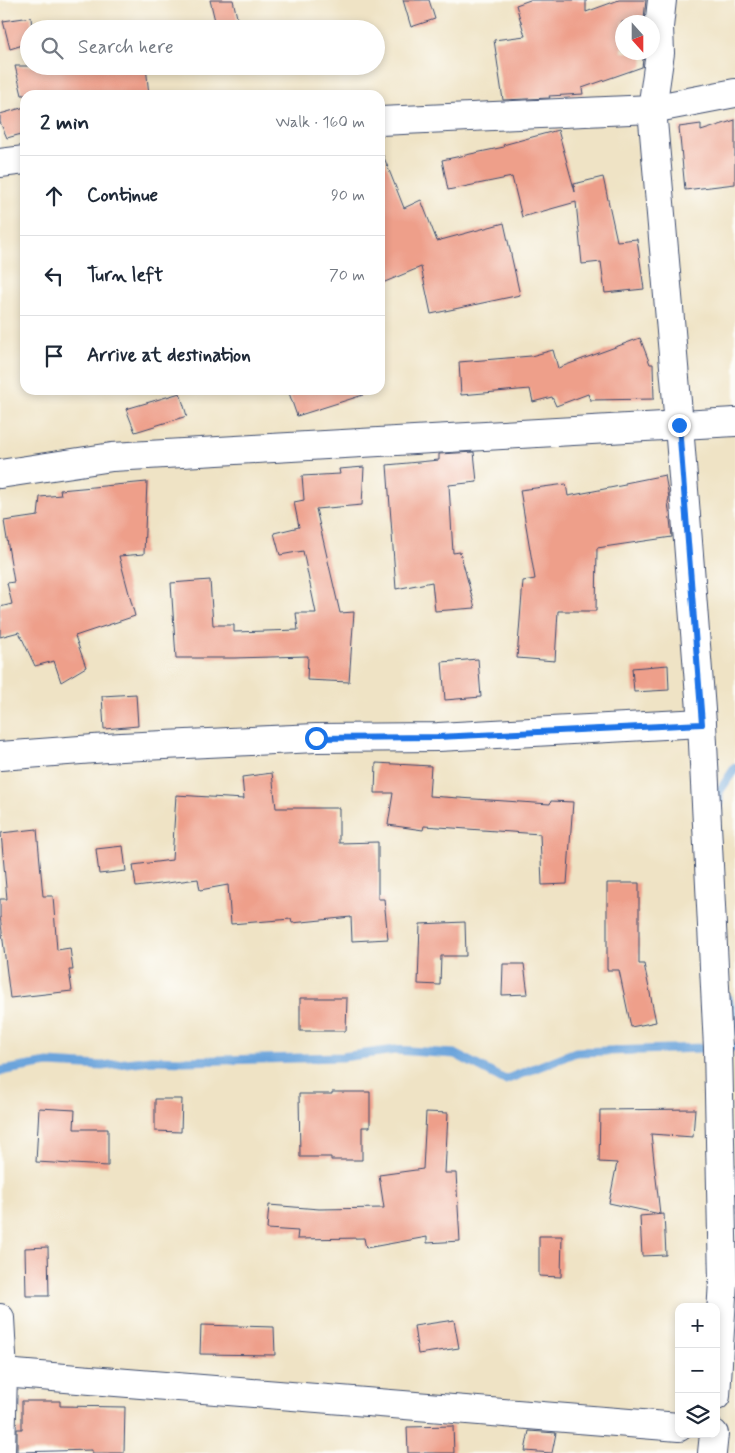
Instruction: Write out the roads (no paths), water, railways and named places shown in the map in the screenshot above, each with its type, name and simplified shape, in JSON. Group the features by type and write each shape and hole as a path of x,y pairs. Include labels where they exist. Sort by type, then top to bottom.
{"street":[{"path":"662,0 659,27 660,52 652,109 702,724 718,1048 723,1271 716,1393"},
{"path":"385,121 652,109 735,93"},
{"path":"0,163 20,161"},
{"path":"0,474 112,457 735,422"},
{"path":"0,756 121,747 316,738 438,737 702,724"},
{"path":"0,1318 3,1372 1,1453"},
{"path":"3,1372 675,1427"},
{"path":"720,1430 735,1430"},
{"path":"712,1453 714,1438"}],"waterway":[{"path":"719,803 719,792 735,768"},
{"path":"728,998 735,1031"},
{"path":"0,1071 48,1063 102,1066 151,1060 184,1061 342,1057 395,1050 455,1054 505,1080 576,1052 735,1047"}]}
